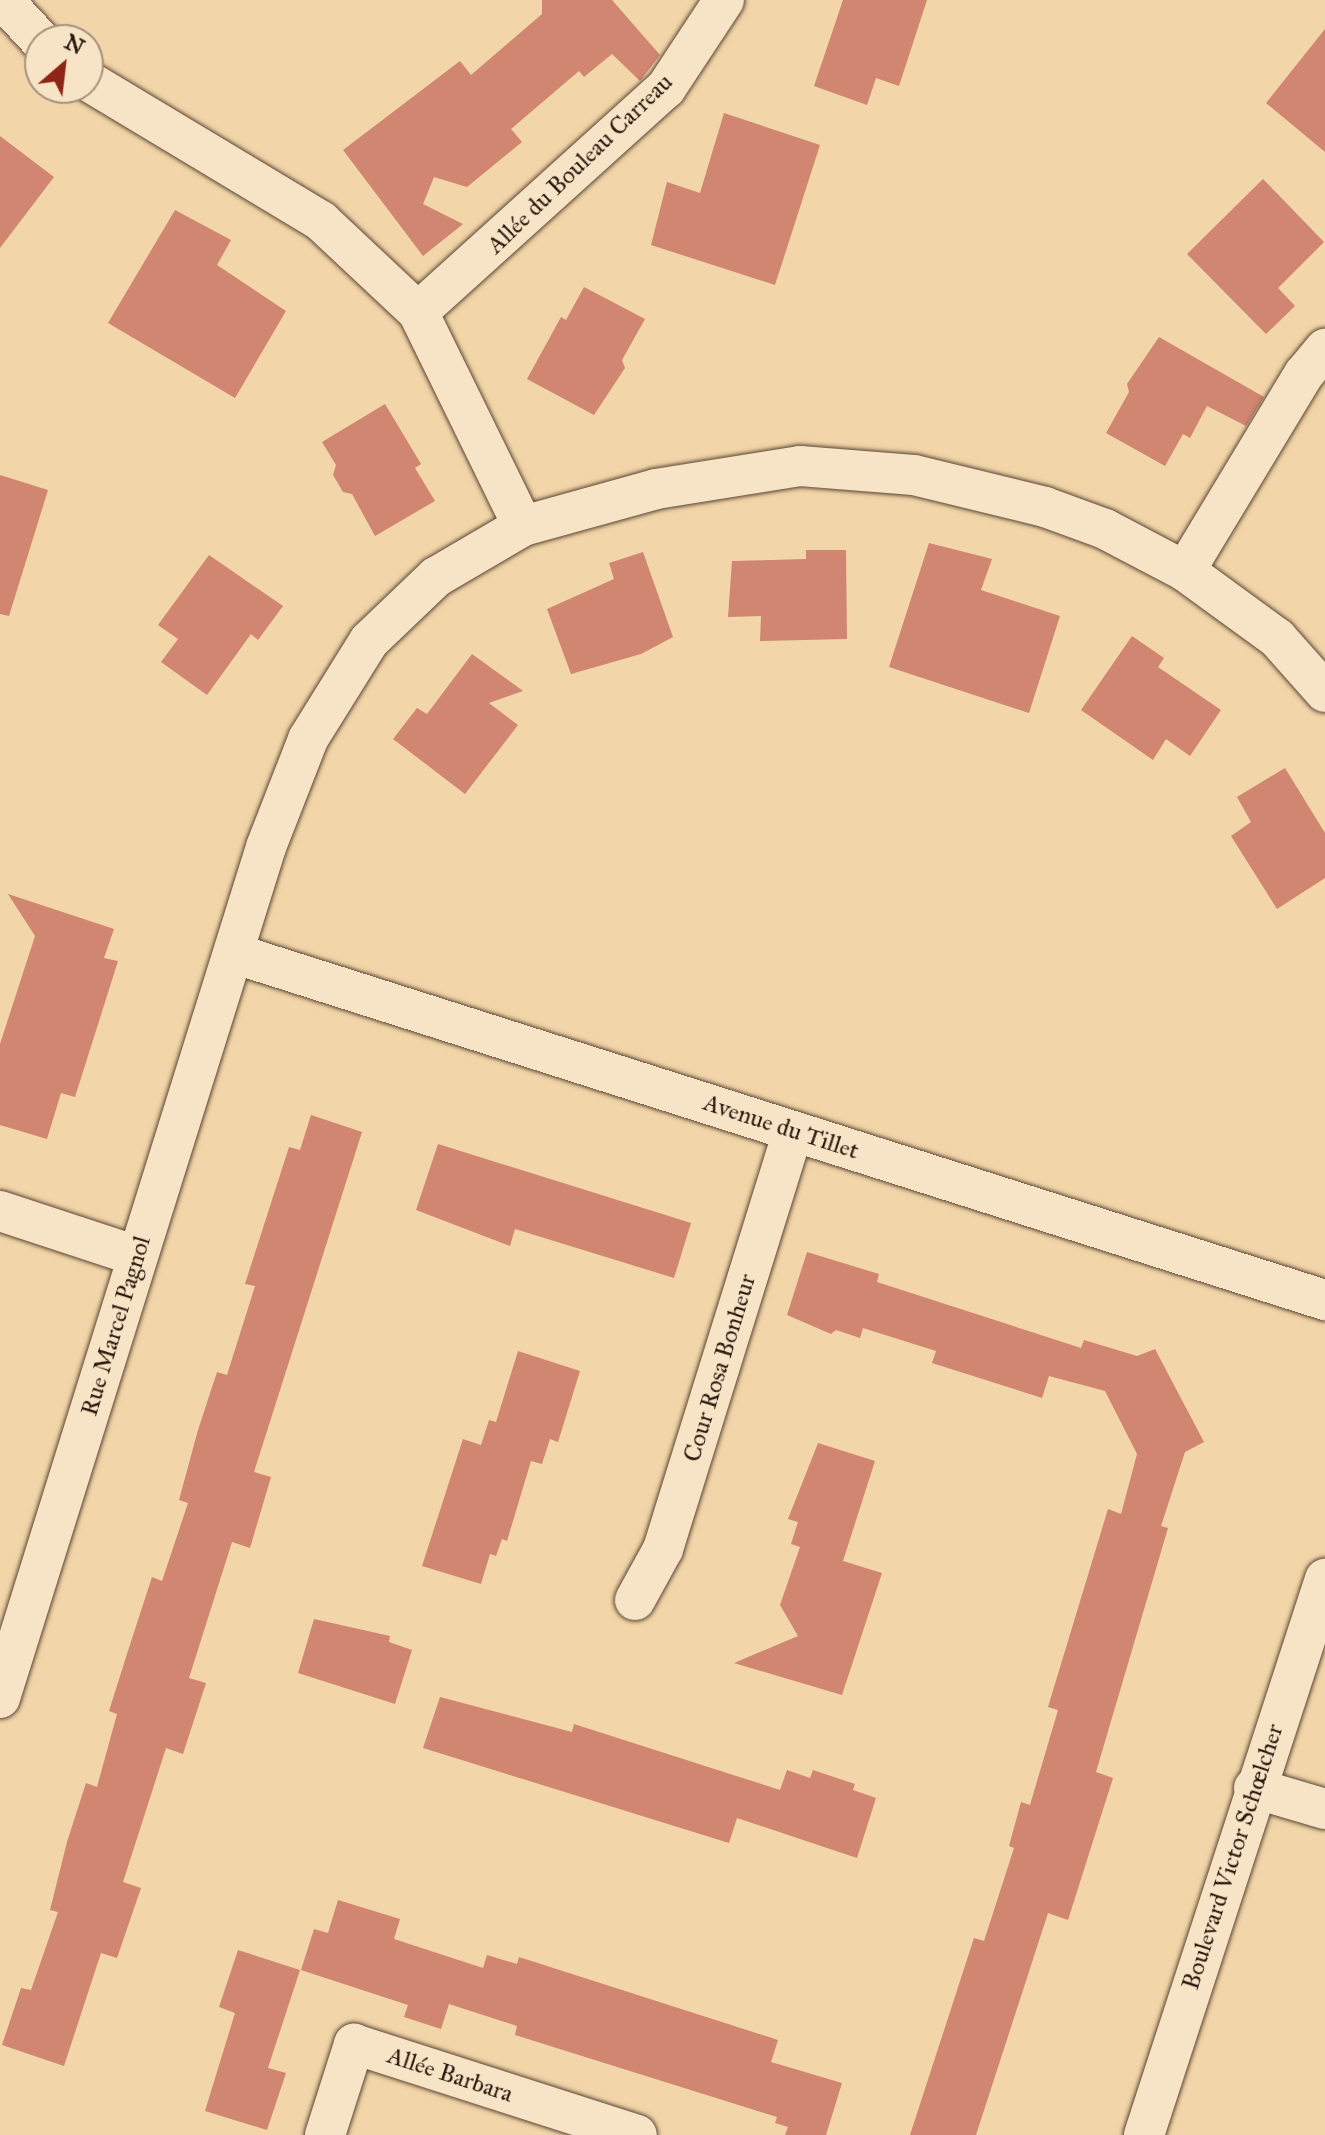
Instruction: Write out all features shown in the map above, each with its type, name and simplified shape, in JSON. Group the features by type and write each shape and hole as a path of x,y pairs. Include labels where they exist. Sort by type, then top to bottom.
{"street":[{"name":"Allée du Bouleau Carreau","path":"418,312 666,88 724,0"},
{"path":"2,4 24,25"},
{"path":"104,91 321,221 418,312 523,526"},
{"path":"1185,571 1304,374 1325,349"},
{"name":"Rue Marcel Pagnol","path":"0,1698 6,1656 236,954 266,847 308,739 369,641 436,577 523,526 656,489 800,466 914,475 1045,507 1105,529 1185,571 1277,638 1325,692"},
{"name":"Avenue du Tillet","path":"236,954 1325,1300"},
{"name":"Cour Rosa Bonheur","path":"635,1600 663,1549 793,1132"},
{"path":"0,1211 137,1256"},
{"name":"Boulevard Victor Schœlcher","path":"1144,2135 1254,1788 1325,1579"},
{"path":"1254,1788 1325,1809"},
{"name":"Allée Barbara","path":"325,2135 354,2044 637,2135"}],"building":[{"path":"542,0 612,0 660,55 640,81 612,54 584,77 579,71 511,129 522,142 467,187 434,177 423,204 463,224 423,256 343,150 460,61 471,75 542,14"},
{"path":"843,0 927,0 899,86 876,78 867,105 814,86"},
{"path":"1325,29 1325,152 1266,103"},
{"path":"724,113 820,145 775,285 651,245 667,182 700,193"},
{"path":"0,136 54,177 0,248"},
{"path":"1263,179 1324,242 1278,288 1295,306 1266,334 1187,254"},
{"path":"175,210 231,240 217,265 286,311 235,398 108,323"},
{"path":"584,287 645,319 622,360 625,368 594,415 527,379 561,317 566,320"},
{"path":"1159,337 1264,397 1246,426 1207,406 1190,438 1183,434 1165,466 1106,433 1129,392 1127,384"},
{"path":"385,404 421,464 415,468 435,501 375,536 352,494 343,492 333,475 336,465 322,442"},
{"path":"0,475 48,490 9,616 0,614"},
{"path":"929,543 992,559 981,590 1060,616 1029,713 889,667"},
{"path":"806,550 846,550 847,639 760,641 761,616 728,617 732,561 806,559"},
{"path":"643,552 673,637 641,654 571,674 547,609 614,579 609,563"},
{"path":"209,555 283,606 258,640 251,634 207,695 161,662 178,639 158,625"},
{"path":"1132,636 1164,658 1158,667 1221,710 1190,756 1166,739 1153,760 1081,710"},
{"path":"472,654 523,691 489,703 518,725 465,794 393,739 417,708 427,714"},
{"path":"1285,768 1325,833 1325,878 1277,909 1231,836 1251,822 1237,797"},
{"path":"8,894 114,929 104,958 118,961 75,1097 61,1093 47,1139 0,1125 0,1044 35,936"},
{"path":"311,1115 362,1132 254,1472 271,1477 250,1548 232,1542 189,1678 206,1683 183,1754 166,1748 123,1882 141,1888 117,1958 101,1953 64,2066 2,2045 21,1988 31,1990 58,1912 50,1910 67,1842 86,1783 97,1787 117,1714 109,1711 126,1657 152,1577 162,1581 188,1503 179,1500 198,1430 217,1372 227,1375 255,1286 245,1284 289,1147 300,1150"},
{"path":"438,1144 691,1223 674,1278 515,1229 510,1246 416,1210"},
{"path":"807,1252 879,1274 877,1282 1081,1348 1084,1340 1137,1356 1155,1349 1204,1442 1185,1452 1161,1526 1168,1528 1096,1772 1113,1778 1068,1920 1048,1913 976,2135 910,2135 974,1938 984,1941 1014,1848 1009,1846 1021,1802 1030,1805 1058,1710 1048,1707 1108,1509 1121,1514 1137,1454 1105,1391 1049,1376 1042,1398 932,1363 936,1351 863,1328 860,1338 836,1330 831,1334 787,1315"},
{"path":"518,1351 580,1371 558,1442 550,1439 542,1464 531,1461 507,1541 502,1539 496,1556 490,1554 481,1584 422,1566 463,1439 481,1445 489,1420 496,1422"},
{"path":"818,1443 875,1461 843,1561 882,1573 842,1695 734,1663 798,1636 780,1605 800,1547 791,1544 798,1522 788,1519"},
{"path":"314,1619 390,1636 389,1642 412,1650 395,1704 298,1673"},
{"path":"440,1697 572,1732 574,1724 780,1790 787,1770 810,1778 813,1770 855,1784 853,1790 876,1798 857,1858 737,1818 729,1843 423,1748"},
{"path":"338,1900 400,1919 394,1939 483,1968 487,1955 517,1964 519,1957 778,2040 771,2062 842,2083 826,2135 785,2135 788,2127 775,2123 777,2117 515,2035 517,2026 449,2004 441,2029 404,2017 408,2005 301,1970 314,1929 328,1933"},
{"path":"238,1950 300,1970 268,2068 286,2073 267,2130 205,2111 235,2013 219,2007"}]}
